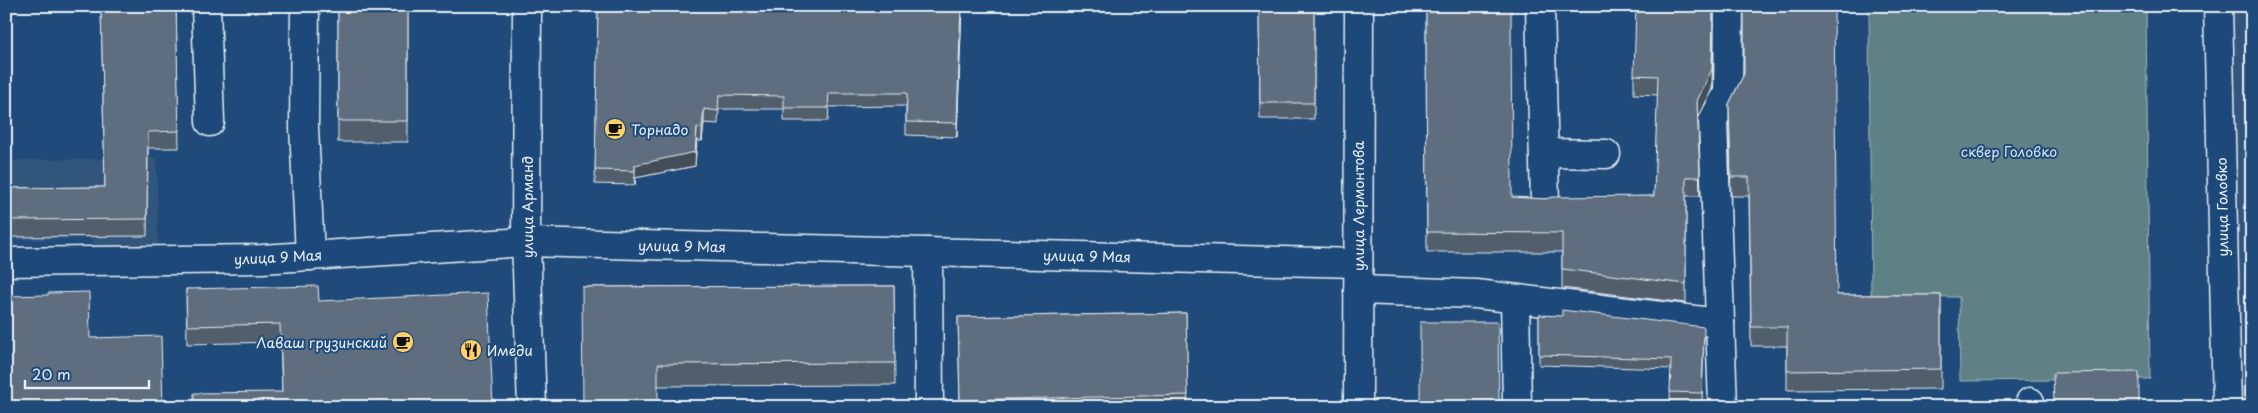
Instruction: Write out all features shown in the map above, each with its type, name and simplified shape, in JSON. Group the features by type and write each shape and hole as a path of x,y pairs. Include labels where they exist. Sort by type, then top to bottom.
{"street":[{"path":"206,6 210,122"},
{"path":"305,6 304,127 310,256"},
{"name":"улица Арманд","path":"527,6 526,242 532,407"},
{"name":"улица Лермонтова","path":"1358,6 1358,407"},
{"path":"1540,6 1545,203"},
{"path":"1723,407 1713,120 1728,93 1729,6"},
{"name":"улица Головко","path":"2218,6 2227,407"},
{"path":"1544,153 1606,154"},
{"name":"улица 9 Мая","path":"6,262 262,259 526,242 1358,263"},
{"path":"928,252 929,407"},
{"path":"1358,290 1476,294 1720,323"},
{"path":"1515,299 1518,407"}],"shaded area":[{"path":"2218,6 2252,6 2252,407 2227,407"},
{"path":"157,158 158,248 115,249 114,246 93,246 93,239 6,240 6,160"}],"green space":[{"name":"сквер Головко","path":"1869,6 2146,6 2150,379 1960,381 1959,297 1871,297"}],"building":[{"path":"101,6 176,6 179,131 148,132 147,219 6,220 6,188 105,187"},
{"path":"338,6 408,6 408,121 338,121"},
{"path":"598,6 886,8 886,6 961,6 957,123 906,122 907,93 829,93 828,108 784,108 784,96 719,95 718,111 704,109 702,128 697,128 695,152 635,165 635,171 595,170"},
{"path":"1259,6 1314,6 1314,103 1260,103"},
{"path":"1426,6 1511,6 1512,197 1545,199 1553,197 1654,196 1658,76 1634,75 1636,6 1713,6 1712,69 1697,101 1700,177 1686,177 1686,284 1562,269 1562,233 1427,232"},
{"path":"1744,6 1834,6 1837,295 1941,295 1941,369 1787,371 1787,327 1751,327 1749,177 1731,177 1729,104 1744,74"},
{"path":"318,286 319,301 488,293 493,407 194,407 194,393 282,392 280,324 187,326 186,289"},
{"path":"894,286 895,363 658,364 658,407 583,407 582,287"},
{"path":"89,292 90,338 161,336 163,407 6,407 6,296"},
{"path":"1562,310 1704,327 1702,393 1670,392 1671,359 1539,355 1539,315 1562,316"},
{"path":"1186,313 1188,395 960,400 958,317"},
{"path":"1420,322 1498,322 1499,407 1420,407"},
{"path":"2139,372 2139,407 2054,407 2053,373"}],"place":[{"name":"Торнадо","path":"615,129"},
{"name":"Лаваш грузинский","path":"403,342"},
{"name":"Имеди","path":"471,350"}]}
